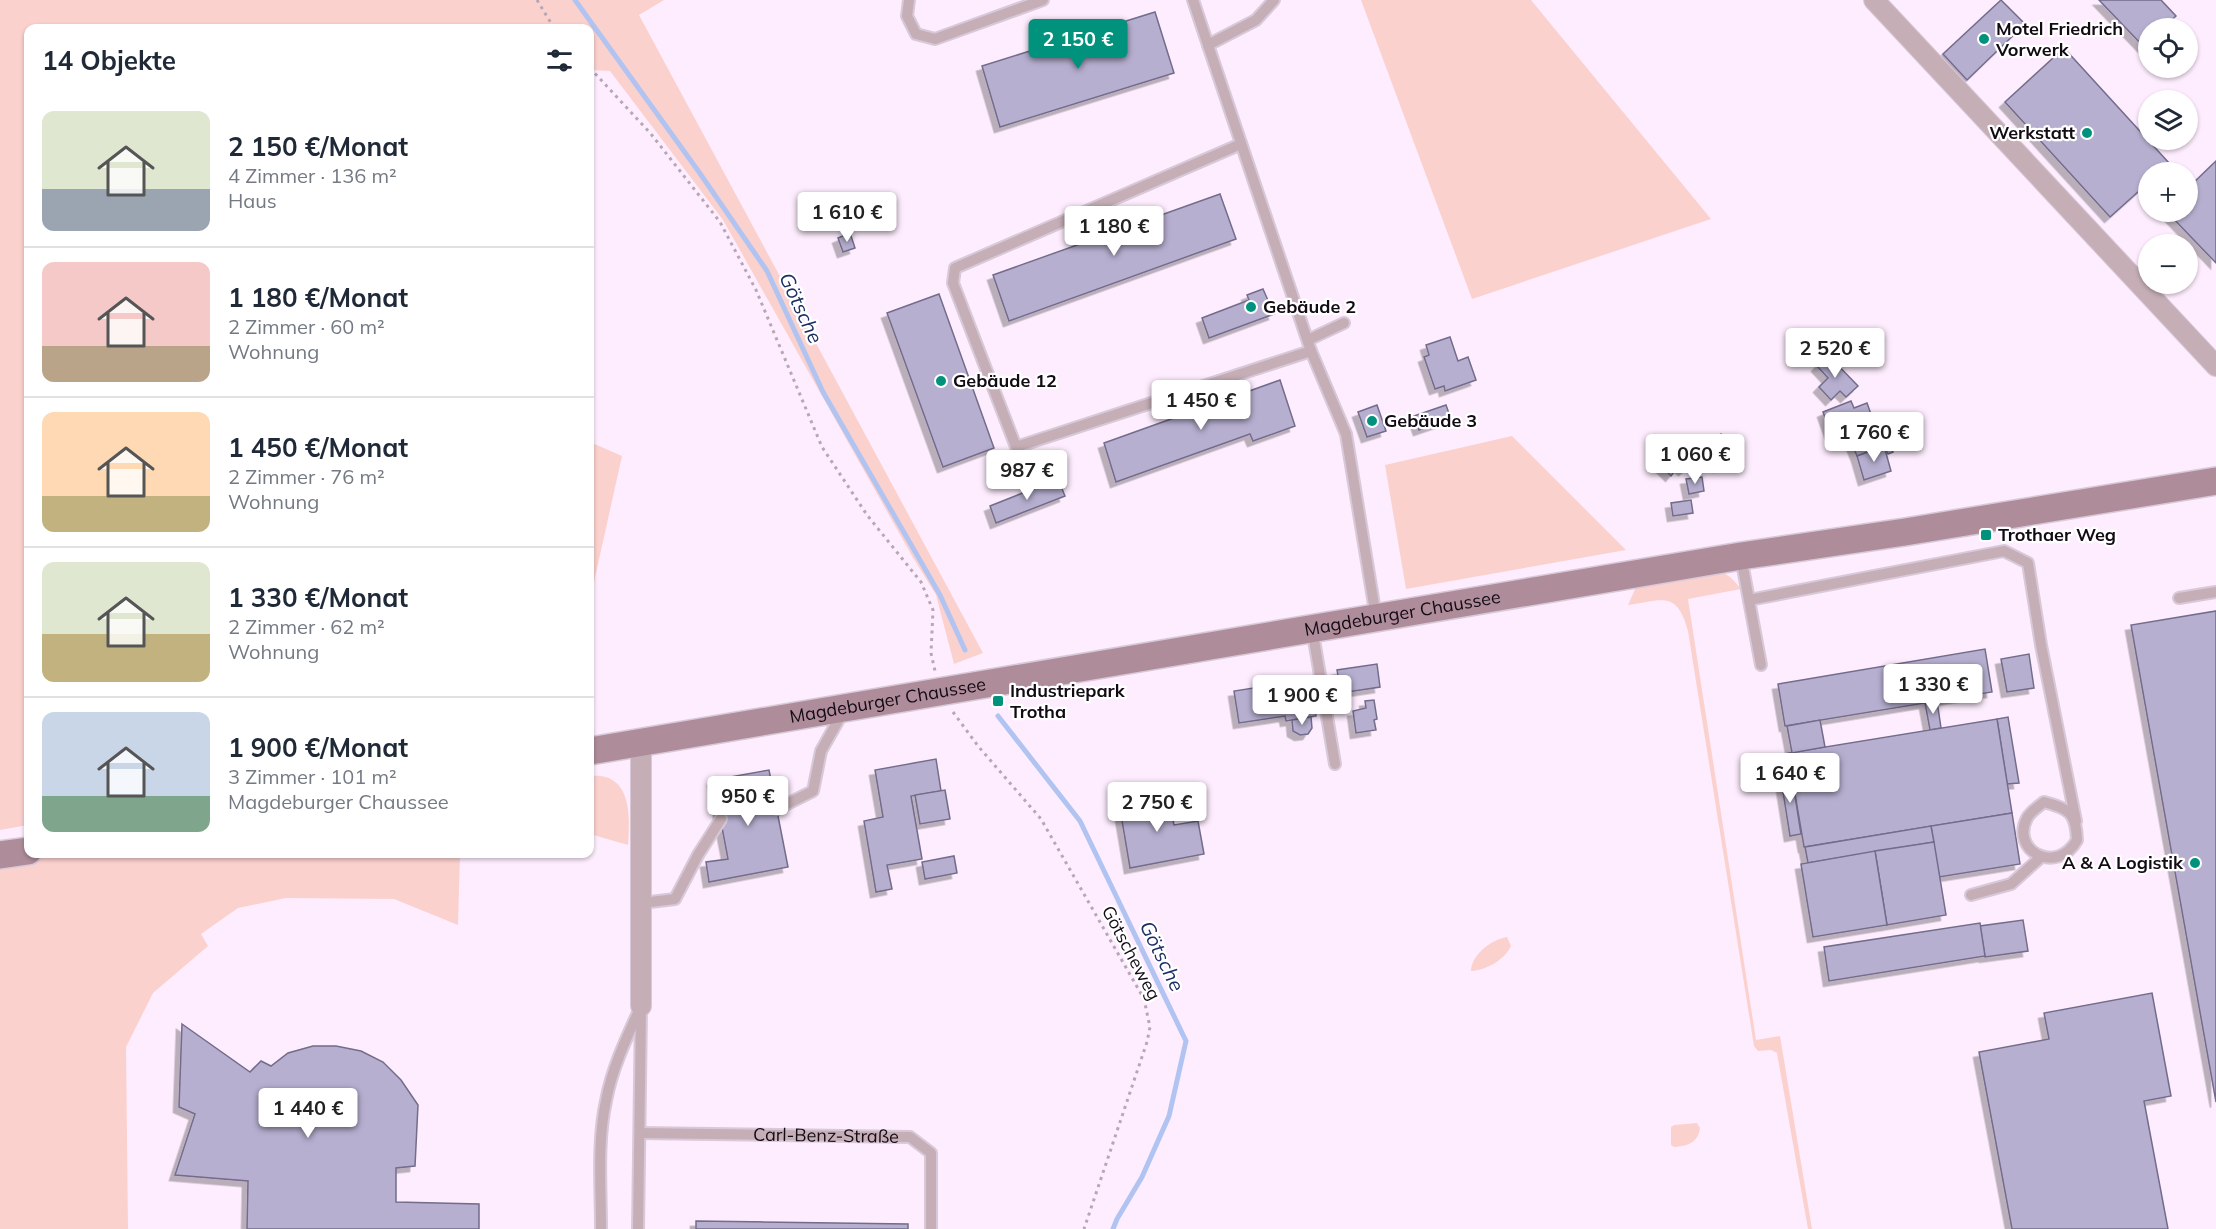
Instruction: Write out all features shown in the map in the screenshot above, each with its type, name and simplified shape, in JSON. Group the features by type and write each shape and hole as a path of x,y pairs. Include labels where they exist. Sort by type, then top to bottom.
{"main road":[{"name":"Magdeburger Chaussee","path":"594,750 846,707 937,684 1312,628 1741,556 1905,532 2216,481"},
{"path":"0,855 24,852"}],"street":[{"path":"1875,0 2216,366"},
{"path":"641,742 641,1006"}],"lane":[{"path":"909,0 908,16 916,34 935,39 1043,0"},
{"path":"1016,0 1027,6"},
{"path":"1192,0 1309,346 1346,434 1376,617"},
{"path":"1208,45 1256,20 1274,0"},
{"path":"1240,144 955,268 953,283 1016,447 1309,346 1344,322"},
{"path":"1749,600 2004,551 2028,563 2041,645 2076,821 2077,840 2073,848 2058,858 2041,857 2028,846 2024,838 2026,820 2031,812 2044,802 2066,808 2076,821"},
{"path":"1741,556 1761,665"},
{"path":"2179,598 2216,592"},
{"path":"1312,628 1335,764"},
{"path":"777,809 813,791 821,751 846,707"},
{"path":"642,903 675,899 698,855 721,819"},
{"path":"1971,895 2012,884 2041,857"},
{"path":"638,1229 641,1006"},
{"path":"601,1229 602,1128 606,1099 621,1049 641,1006"},
{"name":"Carl-Benz-Straße","path":"639,1133 910,1137 931,1153 931,1229"}],"path":[{"path":"537,0 552,24"},
{"path":"594,72 651,134 720,222 756,290 822,447 867,515 921,582 933,610 931,653 937,684"},
{"name":"Götscheweg","path":"937,684 978,746 1041,819 1144,999 1150,1027 1147,1041 1084,1229"}],"shaded area":[{"path":"0,0 664,0 639,15 983,653 954,664 936,595 723,220 610,71 594,70 594,24 24,24 24,826 0,830"},
{"path":"1361,0 1531,0 1711,219 1472,299"},
{"path":"1512,436 1626,550 1406,589 1385,465"},
{"path":"594,444 622,456 594,582"},
{"path":"1719,572 1729,576 1741,589 1688,599 1756,1040 1780,1036 1812,1229 1808,1229 1777,1053 1771,1050 1758,1051 1754,1046 1688,631 1684,618 1673,603 1659,600 1628,605 1636,587"},
{"path":"594,776 614,781 621,788 628,809 628,845 594,835"},
{"path":"24,855 24,858 460,858 458,925 394,899 286,898 238,908 201,934 208,946 153,993 126,1047 128,1229 0,1229 0,859"},
{"path":"1507,937 1511,946 1504,956 1489,966 1471,971 1475,959 1483,949"},
{"path":"1697,1123 1700,1128 1699,1133 1691,1143 1674,1147 1671,1145 1671,1127"}],"building":[{"name":"Motel Friedrich Vorwerk","path":"2001,0 2025,24 1967,80 1943,54"},
{"path":"2099,0 2161,0 2176,16 2174,18 2138,18 2138,41"},
{"path":"1155,12 1174,73 1000,127 982,66"},
{"name":"Werkstatt","path":"2064,48 2138,129 2138,150 2157,150 2168,162 2138,162 2138,192 2110,217 2005,102"},
{"path":"2216,161 2216,263 2198,244 2198,234 2188,234 2177,222 2198,222 2198,178"},
{"path":"1220,194 1236,239 1009,321 993,275"},
{"path":"850,233 855,248 843,252 838,238"},
{"name":"Gebäude 2","path":"1263,289 1274,314 1209,338 1202,318 1249,300 1247,295"},
{"name":"Gebäude 12","path":"939,294 994,448 943,467 887,313"},
{"path":"1450,337 1458,361 1468,357 1476,380 1445,391 1444,386 1435,389 1424,357 1429,355 1426,345"},
{"path":"1828,355 1858,386 1846,397 1840,391 1831,400 1819,387 1828,378 1817,366"},
{"path":"1280,380 1295,426 1253,441 1250,434 1116,482 1104,443"},
{"path":"1851,401 1854,408 1867,403 1876,428 1881,427 1893,452 1888,454 1884,446 1857,456 1852,444 1862,441 1856,425 1831,434 1823,412"},
{"name":"Gebäude 3","path":"1377,405 1386,431 1367,437 1358,412"},
{"path":"1446,405 1451,419 1419,430 1414,416"},
{"path":"1721,434 1736,451 1719,467 1704,450"},
{"path":"1884,446 1891,471 1864,480 1857,456"},
{"path":"1676,454 1689,466 1684,470 1679,466 1671,476 1658,463 1664,457 1669,461"},
{"path":"1702,477 1704,491 1689,494 1686,479"},
{"path":"1058,479 1065,496 996,523 990,506"},
{"path":"1691,500 1693,513 1673,516 1671,503"},
{"name":"A & A Logistik","path":"2216,611 2216,1102 2131,625"},
{"path":"1985,649 1992,692 1785,726 1778,684"},
{"path":"2029,654 2034,688 2007,692 2001,659"},
{"path":"1377,664 1380,687 1341,693 1337,670"},
{"path":"1310,679 1316,716 1286,721 1285,716 1239,723 1234,691"},
{"path":"1374,700 1376,730 1356,733 1353,711 1366,708 1365,701"},
{"path":"1937,701 1941,728 1930,730 1925,703"},
{"path":"1311,717 1312,728 1308,734 1300,735 1293,731 1292,720"},
{"path":"2008,717 2019,783 2007,784 1997,719"},
{"path":"1997,719 2012,813 1804,847 1788,753"},
{"path":"1820,720 1825,747 1792,753 1787,726"},
{"path":"936,759 941,791 911,796 922,859 887,865 892,889 876,892 864,821 883,817 875,770"},
{"path":"769,770 788,867 709,882 706,862 728,859 713,780"},
{"path":"1791,771 1801,834 1790,836 1780,773"},
{"path":"945,790 950,819 920,824 915,795"},
{"path":"1168,794 1174,825 1198,821 1204,854 1130,868 1119,803"},
{"path":"2012,813 2020,864 1939,877 1931,826"},
{"path":"1931,826 1934,842 1808,863 1805,847"},
{"path":"1934,842 1946,915 1887,925 1875,851"},
{"path":"1875,851 1887,925 1813,937 1801,864"},
{"path":"954,856 957,873 925,879 922,862"},
{"path":"2023,920 2028,951 1985,957 1980,926"},
{"path":"1980,923 1985,956 1829,981 1824,947"},
{"path":"2152,993 2171,1096 2144,1101 2168,1229 2012,1229 1979,1052 2049,1039 2044,1013"},
{"path":"182,1024 250,1072 261,1061 271,1066 288,1053 313,1046 336,1046 361,1051 383,1062 401,1080 418,1105 415,1166 396,1168 396,1202 479,1204 479,1229 247,1229 248,1181 175,1175 195,1114 179,1107"},
{"path":"696,1221 908,1224 908,1229 696,1229"}],"waterway":[{"name":"Götsche","path":"575,0 592,24"},
{"name":"Götsche","path":"594,26 767,271 823,392 940,595 965,650"},
{"name":"Götsche","path":"998,716 1080,821 1186,1041 1169,1116 1142,1177 1113,1229"}],"place":[{"name":"Motel Friedrich Vorwerk","path":"1984,39"},
{"name":"Werkstatt","path":"2087,133"},
{"name":"Gebäude 2","path":"1251,307"},
{"name":"Gebäude 12","path":"941,381"},
{"name":"Gebäude 3","path":"1372,421"},
{"name":"Trothaer Weg","path":"1986,535"},
{"name":"Industriepark Trotha","path":"998,701"},
{"name":"A & A Logistik","path":"2195,863"}]}
